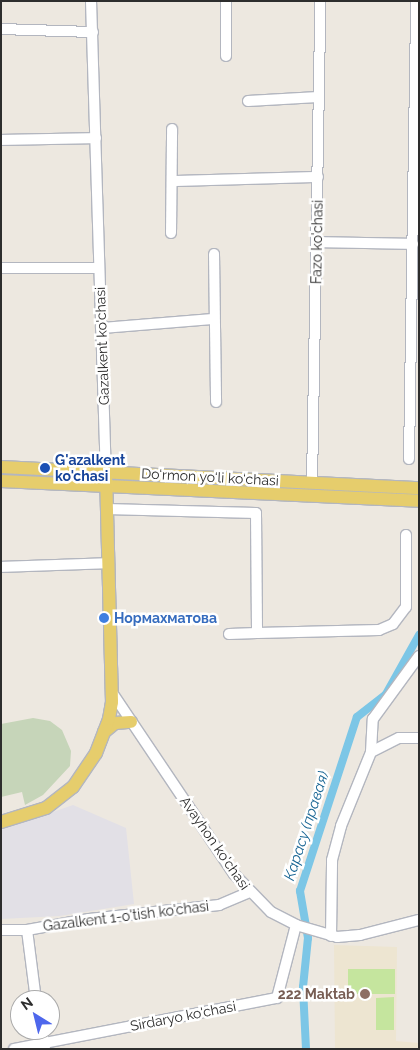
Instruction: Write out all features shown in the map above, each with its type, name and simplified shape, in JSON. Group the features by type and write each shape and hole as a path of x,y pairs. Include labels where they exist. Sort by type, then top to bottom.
{"main road":[{"name":"Do‘rmon yo‘li ko‘chasi","path":"1,467 419,488"},
{"name":"Gazalkent ko'chasi","path":"102,735 111,714 106,471"},
{"name":"Do‘rmon yo‘li ko‘chasi","path":"1,481 419,501"},
{"path":"1,816 54,795 76,773 102,735 115,723 132,722"},
{"path":"1,822 46,808 65,795 88,768 102,735"}],"street":[{"name":"Gazalkent ko'chasi","path":"91,1 106,471"},
{"path":"226,1 226,56"},
{"name":"Fazo ko'chasi","path":"312,483 320,1"},
{"path":"409,459 415,325 413,244 416,1"},
{"path":"1,29 93,32"},
{"path":"248,101 318,97"},
{"path":"172,129 172,233"},
{"path":"1,140 96,138"},
{"path":"172,181 318,177"},
{"path":"317,242 413,244"},
{"path":"214,254 216,402"},
{"path":"1,268 99,268"},
{"path":"101,328 214,320"},
{"path":"106,509 256,513 257,633"},
{"path":"229,634 379,630 394,624 405,611 406,534"},
{"path":"1,567 108,563"},
{"path":"331,936 332,860 341,826 371,752 370,733 378,708 419,656"},
{"name":"Avayhon ko'chasi","path":"111,691 249,892 271,912 296,925 331,936 360,935 419,920"},
{"path":"371,752 399,738 419,738"},
{"name":"Gazalkent 1-o'tish ko'chasi","path":"1,930 27,930 89,919 218,905 249,892"},
{"name":"Sirdaryo ko'chasi","path":"14,1049 44,1046 277,998 296,925"},
{"path":"27,930 35,990"}],"shaded area":[{"path":"73,805 126,828 134,904 60,916 1,919 1,830"},
{"name":"222 Maktab","path":"334,945 397,947 396,1041 419,1043 419,1049 335,1049"}],"green space":[{"path":"33,718 50,721 62,730 71,751 70,766 43,795 25,805 22,792 1,797 1,724"},
{"path":"348,969 395,969 395,994 348,994"},
{"path":"394,997 394,1030 376,1030 376,998"}],"waterway":[{"name":"Карасу (правая)","path":"306,1049 303,987 308,938 300,891 357,717 386,694 419,635"}],"place":[{"name":"G'azalkent ko'chasi","path":"45,468"},
{"name":"Нормахматова","path":"104,618"},
{"name":"222 Maktab","path":"365,994"}]}
